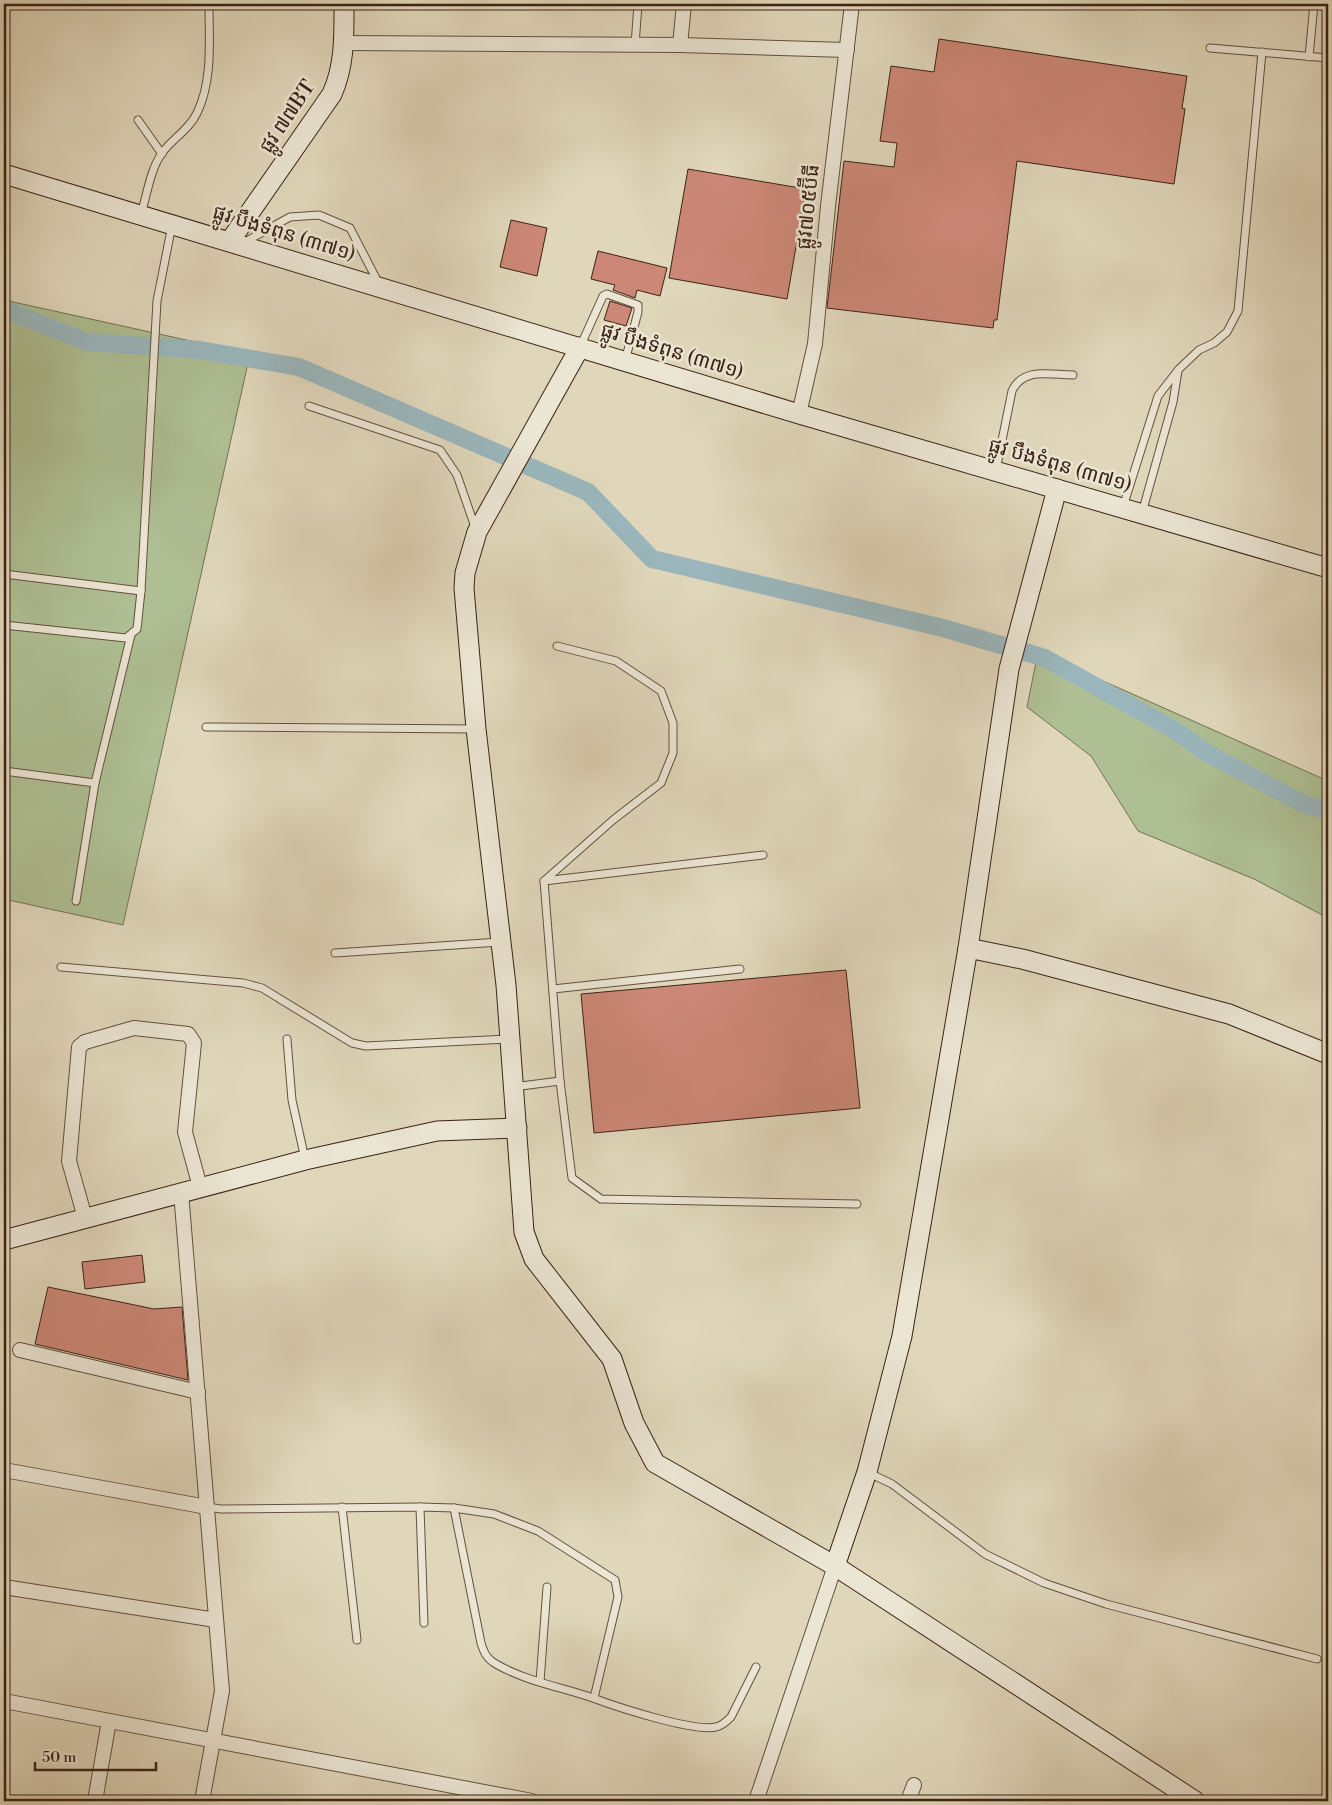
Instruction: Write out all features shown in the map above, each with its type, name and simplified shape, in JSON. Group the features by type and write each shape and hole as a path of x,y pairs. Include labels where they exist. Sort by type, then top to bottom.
{"street":[{"name":"ផ្លូវ ៧៧BT","path":"235,242 332,94 340,73 344,42 344,4"},
{"path":"680,46 684,4"},
{"name":"ផ្លូវ៧០៥ប៊ីធី","path":"799,414 816,344 828,206 852,4"},
{"path":"344,42 635,45 847,50"},
{"name":"ផ្លូវ បឹងទំពុន (៣៧១)","path":"4,174 235,242 799,414 1328,568"},
{"path":"580,347 529,440 498,491 477,532 465,573 464,588 476,729 501,942 524,1232 527,1246 534,1259 612,1359 634,1423 654,1463 835,1566 1186,1799"},
{"path":"756,1801 867,1472 902,1336 968,948 1009,668 1057,489"},
{"path":"968,948 1022,958 1229,1014 1328,1054"},
{"path":"85,1218 69,1161 79,1047 85,1042 134,1028 188,1034 194,1043 185,1132 200,1187"},
{"path":"4,1240 305,1160 437,1131 517,1128"},
{"path":"181,1192 222,1691 202,1801"},
{"path":"20,1350 198,1392"},
{"path":"4,1470 207,1507"},
{"path":"4,1587 216,1620"},
{"path":"4,1701 532,1801"},
{"path":"95,1801 110,1721"},
{"path":"908,1801 914,1785"}],"lane":[{"path":"141,215 150,182 162,154 191,125 198,111 209,72 209,4"},
{"path":"635,45 638,4"},
{"path":"1309,57 1314,4"},
{"path":"1210,48 1328,58"},
{"path":"1123,508 1158,396 1179,369 1198,350 1214,343 1226,332 1238,311 1262,52"},
{"path":"138,120 162,154"},
{"path":"235,242 290,217 319,215 350,228 380,286"},
{"path":"4,625 126,638 137,629 141,592 157,301 172,224"},
{"path":"580,347 602,296 606,294 638,305 638,312 625,361"},
{"path":"1142,513 1173,402 1179,369"},
{"path":"995,471 1012,391 1017,381 1027,374 1073,374"},
{"path":"309,406 440,450 457,475 477,532"},
{"path":"4,574 141,592"},
{"path":"76,901 96,782 131,635"},
{"path":"544,881 613,820 661,783 673,753 673,723 661,691 616,660 557,646"},
{"path":"206,727 476,729"},
{"path":"4,771 96,782"},
{"path":"544,881 763,855"},
{"path":"544,881 560,1081 572,1178 601,1199 857,1204"},
{"path":"335,953 501,942"},
{"path":"61,967 243,983 262,988 352,1042 366,1046 510,1038"},
{"path":"553,989 740,969"},
{"path":"287,1038 292,1100 305,1160"},
{"path":"513,1087 560,1081"},
{"path":"867,1472 892,1484 985,1554 1044,1583 1106,1604 1317,1659"},
{"path":"207,1507 221,1509 454,1508 494,1514 538,1531 615,1580 618,1597 594,1698"},
{"path":"342,1507 357,1640"},
{"path":"420,1507 424,1623"},
{"path":"454,1508 485,1656 495,1664 540,1682 594,1698 616,1707 689,1725 715,1728 725,1723 731,1717 756,1667"},
{"path":"540,1682 547,1588"}],"green space":[{"path":"4,300 250,354 123,925 4,899"},
{"path":"1038,652 1328,781 1328,918 1254,879 1138,831 1091,756 1027,707"}],"building":[{"path":"939,39 1187,76 1182,108 1185,109 1174,184 1017,161 997,320 994,320 993,328 827,308 844,161 894,167 897,143 880,141 891,66 934,72"},
{"path":"688,169 806,189 787,299 669,278"},
{"path":"511,220 547,228 537,276 500,267"},
{"path":"598,251 667,268 660,296 637,290 635,298 613,290 615,285 591,279"},
{"path":"610,301 632,308 626,326 604,320"},
{"path":"846,970 860,1108 594,1133 581,994"},
{"path":"142,1255 145,1282 85,1289 82,1262"},
{"path":"48,1287 154,1309 182,1307 188,1380 35,1344"}],"waterway":[{"path":"4,309 87,342 200,350 299,367 588,492 652,559 943,628 1045,658 1176,731 1205,752 1304,804 1328,811"}]}
